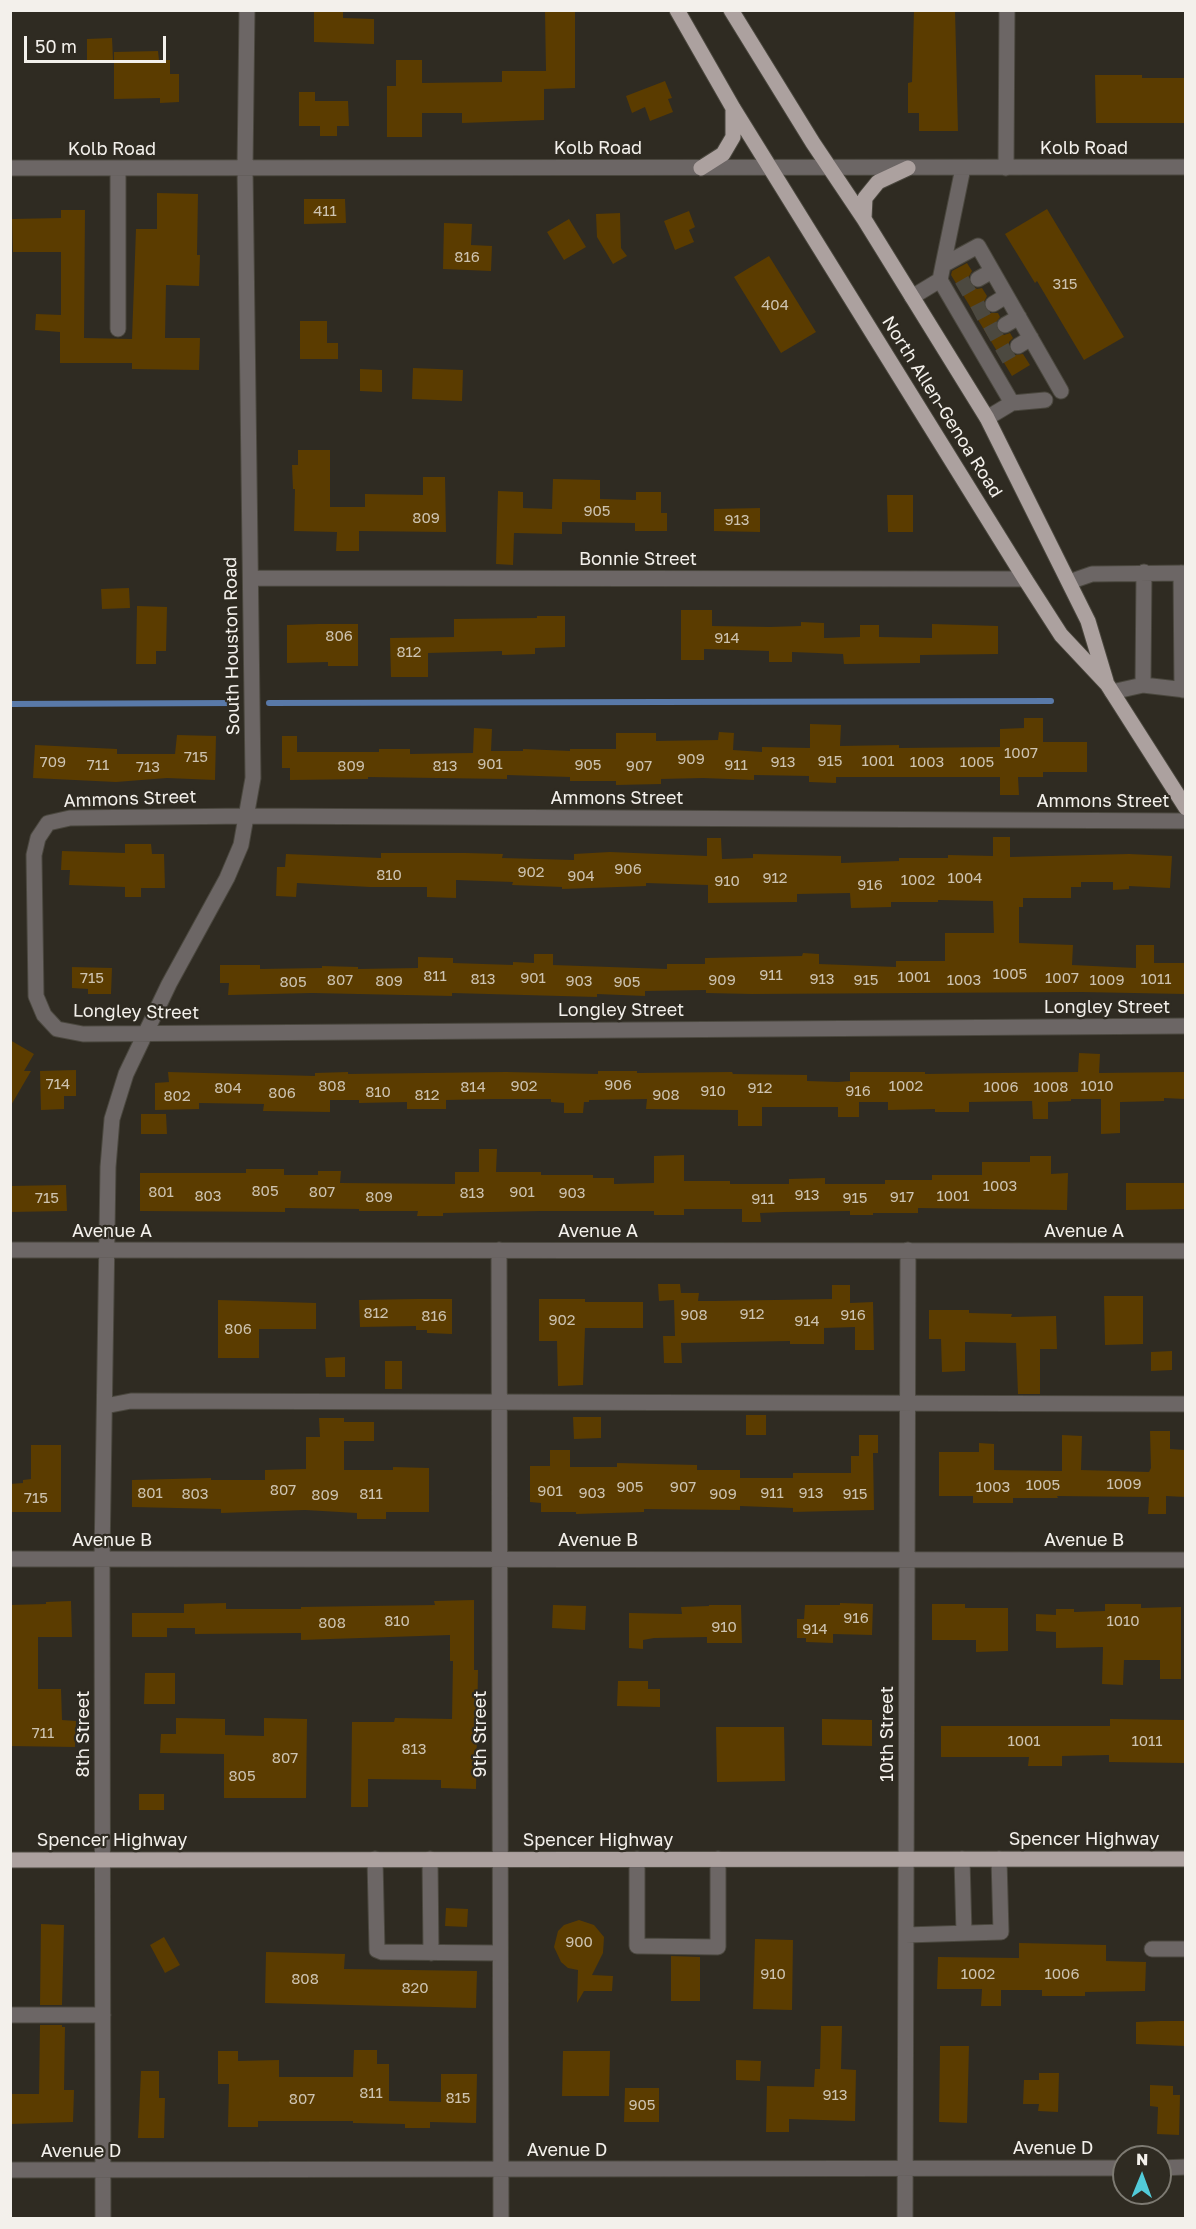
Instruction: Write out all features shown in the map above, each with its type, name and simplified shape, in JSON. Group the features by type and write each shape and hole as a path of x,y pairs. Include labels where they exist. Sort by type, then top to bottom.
{"main road":[{"name":"North Allen-Genoa Road","path":"677,10 733,108 1025,579 1061,635 1109,688 1185,808"},
{"name":"North Allen-Genoa Road","path":"731,10 987,418 1088,621 1109,688"},
{"path":"701,168 723,154 733,137 733,108"},
{"path":"864,219 866,198 878,182 908,168"},
{"name":"Spencer Highway","path":"10,1860 1185,1858"}],"street":[{"name":"South Houston Road","path":"107,1250 108,1167 112,1119 126,1074 145,1033 227,878 241,846 253,778 244,168 247,10"},
{"path":"1006,168 1007,10"},
{"name":"Kolb Road","path":"10,168 1185,167"},
{"path":"118,168 118,328"},
{"path":"912,297 940,280 963,168"},
{"path":"943,265 978,246 1006,296 1012,321 1024,342 1061,391"},
{"path":"978,279 992,271"},
{"path":"940,280 954,293 982,339 994,360 1012,403"},
{"path":"993,304 1006,296"},
{"path":"987,418 1012,403 1045,400"},
{"path":"1143,685 1144,572"},
{"path":"1068,582 1092,574 1183,573 1184,690 1143,685 1109,688"},
{"name":"Bonnie Street","path":"251,578 1025,579"},
{"name":"Ammons Street","path":"57,1029 44,1015 36,996 34,855 38,838 48,822 70,818 248,816 1185,821"},
{"name":"Longley Street","path":"57,1029 83,1034 1185,1026"},
{"name":"Avenue A","path":"10,1250 1185,1251"},
{"name":"8th Street","path":"103,2218 102,1559 107,1250"},
{"name":"9th Street","path":"499,1250 501,2218"},
{"name":"10th Street","path":"905,2218 908,1250"},
{"path":"105,1406 131,1401 1185,1404"},
{"name":"Avenue B","path":"10,1559 1185,1560"},
{"path":"375,1859 377,1950 382,1952 500,1953"},
{"path":"430,1859 431,1953"},
{"path":"637,1859 637,1946 717,1947 718,1859"},
{"path":"962,1859 964,1933"},
{"path":"906,1935 1001,1932 999,1859"},
{"path":"1152,1949 1185,1949"},
{"path":"10,2015 103,2015"},
{"name":"Avenue D","path":"10,2170 1112,2168"}],"building":[{"path":"314,10 343,10 343,18 374,19 374,44 314,42"},
{"path":"545,10 575,10 575,88 544,89 544,120 462,123 462,113 422,113 422,137 387,137 387,86 396,86 396,60 422,60 422,83 502,82 502,71 546,71"},
{"path":"914,10 955,10 958,131 919,131 919,113 908,113 908,83 912,82"},
{"path":"112,38 113,60 87,60 87,39"},
{"path":"158,51 159,60 170,60 170,74 179,74 179,102 160,103 160,98 114,99 114,52"},
{"path":"1095,75 1185,78 1185,123 1096,123"},
{"path":"665,81 672,98 668,99 673,112 650,121 645,107 632,113 626,96"},
{"path":"299,92 315,92 315,101 348,101 349,126 337,126 337,136 320,136 320,126 299,126"},
{"path":"157,193 198,194 199,286 166,285 165,338 200,338 199,370 132,369 132,363 60,363 60,332 35,330 36,314 61,315 61,252 13,252 12,219 61,218 61,210 85,210 84,338 132,339 136,229 157,229"},
{"path":"304,199 345,199 346,223 304,224"},
{"path":"1047,209 1124,337 1084,360 1037,281 1035,283 1005,234"},
{"path":"689,211 695,227 689,230 694,242 675,250 664,221"},
{"path":"620,213 621,248 627,256 613,264 597,237 596,214"},
{"path":"569,219 586,247 564,260 547,232"},
{"path":"444,223 472,224 471,245 492,246 491,271 443,269"},
{"path":"769,256 816,332 781,353 734,277"},
{"path":"967,263 972,271 968,278 970,284 977,289 982,288 987,296 983,304 984,309 989,313 998,313 1000,317 995,324 997,330 1004,335 1010,333 1013,338 1009,342 1009,351 1014,355 1023,354 1030,365 1012,376 951,275 952,271"},
{"path":"300,321 327,321 327,343 338,343 338,359 300,359"},
{"path":"413,368 463,370 462,401 412,399"},
{"path":"360,369 382,370 382,392 360,391"},
{"path":"298,450 330,450 330,507 365,507 365,494 423,495 423,477 445,477 446,532 359,531 359,551 336,551 337,532 294,531 295,489 293,489 292,465 298,465"},
{"path":"553,479 600,480 600,499 636,500 636,492 661,492 661,513 667,513 667,531 635,531 635,523 562,522 562,534 514,533 513,565 496,564 498,491 523,492 523,508 552,509"},
{"path":"887,495 913,495 913,532 888,532"},
{"path":"760,508 760,532 714,531 714,509"},
{"path":"129,588 130,608 102,609 101,589"},
{"path":"137,606 167,607 166,651 156,651 156,664 136,664"},
{"path":"681,610 712,610 712,626 770,627 801,626 801,622 824,623 824,638 860,637 860,625 879,625 879,637 932,638 932,624 998,626 998,654 920,655 920,663 844,664 843,654 792,652 792,662 769,662 769,651 704,649 704,660 681,660"},
{"path":"537,616 565,616 565,647 535,648 535,654 502,655 502,651 428,653 428,677 391,677 390,638 454,637 454,619 537,618"},
{"path":"358,624 358,666 328,666 328,662 287,663 287,625"},
{"path":"1024,718 1043,718 1043,742 1087,742 1087,772 1043,772 1043,777 1018,777 1019,795 1000,795 1000,777 836,777 836,783 809,782 809,776 754,775 754,780 661,779 661,784 616,785 616,781 570,781 570,777 507,775 507,779 368,777 368,779 290,780 290,768 282,768 282,736 297,736 297,752 379,752 379,749 410,749 410,754 473,753 474,728 492,729 491,751 616,749 616,733 656,733 656,741 718,740 719,732 734,733 733,750 762,752 762,747 810,748 810,724 841,725 840,746 1000,747 1000,729 1024,728"},
{"path":"177,735 216,736 215,780 167,778 116,782 33,778 35,745 117,749 117,754 175,754"},
{"path":"993,837 1010,837 1010,857 1129,854 1172,856 1170,888 1129,886 1129,889 1113,890 1113,882 1081,882 1081,887 1071,887 1071,898 1023,898 1023,907 1019,907 1019,943 1073,945 1072,965 1136,968 1136,945 1154,945 1154,963 1185,963 1185,994 1081,992 752,994 706,993 706,990 645,991 645,996 597,994 597,997 452,993 452,996 312,993 228,995 229,983 220,983 220,965 260,965 260,969 322,968 322,966 358,967 358,969 418,968 418,957 453,958 453,963 513,965 513,962 534,963 534,954 553,954 553,965 667,969 667,964 705,964 705,958 802,956 803,953 819,954 819,964 896,967 896,961 945,961 945,933 994,933 993,901 891,902 891,907 851,908 850,893 797,894 797,902 708,903 708,885 646,883 646,886 562,889 562,887 512,885 513,882 456,880 456,898 427,897 427,887 297,883 296,897 276,896 277,867 285,867 286,854 381,858 381,853 466,853 503,854 502,858 574,860 574,854 610,852 707,856 707,838 721,838 722,859 753,858 753,854 841,856 841,863 899,861 899,858 948,858 948,855 993,856"},
{"path":"125,844 151,844 152,854 164,854 165,888 141,888 141,897 125,897 125,887 69,885 70,870 61,870 62,851 125,853"},
{"path":"72,967 112,968 111,994 88,994 88,989 72,988"},
{"path":"10,1040 34,1054 24,1071 31,1071 10,1107"},
{"path":"1079,1053 1100,1054 1099,1073 1185,1072 1185,1099 1164,1098 1164,1101 1120,1102 1120,1133 1101,1134 1101,1099 1048,1102 1048,1119 1033,1119 1032,1101 969,1102 969,1112 935,1112 935,1109 888,1110 888,1102 859,1102 859,1117 838,1117 838,1107 762,1107 762,1126 738,1126 738,1110 646,1109 647,1099 589,1100 589,1102 584,1102 583,1113 564,1113 564,1103 551,1102 551,1099 446,1100 446,1109 407,1109 407,1102 359,1103 359,1100 330,1100 330,1112 263,1111 264,1104 199,1103 199,1109 155,1110 155,1083 169,1082 168,1072 315,1076 315,1073 348,1072 348,1074 506,1072 598,1074 598,1071 732,1072 733,1074 807,1075 807,1081 838,1082 850,1081 850,1072 925,1072 925,1074 1078,1072"},
{"path":"76,1070 76,1096 64,1096 64,1109 41,1110 40,1071"},
{"path":"141,1114 166,1114 167,1134 141,1134"},
{"path":"479,1149 497,1149 496,1172 593,1175 593,1178 614,1178 614,1184 654,1183 654,1156 684,1155 684,1181 789,1184 789,1179 825,1178 825,1184 885,1184 885,1180 932,1180 932,1175 982,1175 982,1162 1030,1162 1030,1156 1051,1156 1051,1174 1068,1173 1067,1210 918,1208 918,1213 873,1213 873,1215 850,1215 850,1211 784,1212 760,1213 761,1222 742,1222 742,1209 684,1209 684,1215 654,1215 654,1211 541,1211 443,1213 443,1216 417,1216 418,1211 359,1211 359,1209 285,1208 285,1212 140,1211 140,1173 246,1173 246,1169 284,1169 284,1175 318,1175 318,1171 341,1171 340,1183 455,1184 455,1172 479,1172"},
{"path":"1126,1183 1185,1183 1185,1209 1126,1210"},
{"path":"66,1185 67,1211 10,1212 10,1186"},
{"path":"658,1284 680,1284 681,1293 699,1293 698,1301 832,1299 832,1285 850,1285 850,1303 873,1302 874,1350 855,1350 855,1327 824,1328 824,1344 790,1344 790,1341 681,1343 682,1363 664,1363 663,1336 675,1336 674,1300 659,1301"},
{"path":"1104,1296 1143,1296 1143,1344 1105,1345"},
{"path":"452,1299 452,1334 427,1333 427,1330 416,1330 416,1326 360,1327 359,1300"},
{"path":"539,1299 643,1302 643,1328 585,1328 583,1385 558,1386 557,1341 539,1341"},
{"path":"218,1300 316,1303 316,1329 259,1329 259,1358 218,1358"},
{"path":"929,1310 969,1310 969,1313 1012,1314 1011,1317 1056,1316 1057,1349 1040,1349 1040,1394 1018,1394 1016,1343 965,1342 965,1371 942,1372 941,1339 929,1339"},
{"path":"1172,1351 1172,1370 1151,1371 1151,1352"},
{"path":"345,1357 345,1377 326,1377 325,1358"},
{"path":"385,1361 402,1361 402,1389 385,1389"},
{"path":"746,1415 766,1415 766,1435 746,1435"},
{"path":"573,1417 601,1417 601,1438 574,1439"},
{"path":"319,1418 344,1418 344,1422 374,1422 374,1441 344,1441 344,1470 393,1470 393,1467 429,1468 429,1512 386,1512 386,1519 357,1519 357,1513 305,1510 221,1513 221,1509 132,1507 132,1480 211,1478 211,1480 265,1480 265,1470 306,1469 306,1437 320,1437"},
{"path":"1150,1431 1170,1431 1170,1449 1185,1450 1185,1497 1166,1496 1166,1514 1148,1514 1149,1497 1057,1496 1058,1498 1013,1498 1013,1503 973,1503 973,1496 939,1496 939,1452 979,1452 979,1443 994,1444 994,1470 1062,1471 1062,1435 1082,1436 1081,1470 1149,1472 1151,1468"},
{"path":"859,1435 878,1435 878,1453 873,1453 874,1510 793,1512 793,1508 740,1506 740,1510 644,1509 644,1512 576,1514 576,1512 541,1512 541,1503 530,1502 530,1466 550,1466 550,1450 570,1450 570,1467 617,1467 617,1463 697,1465 697,1470 740,1470 740,1478 793,1478 793,1473 851,1473 851,1456 859,1456"},
{"path":"31,1445 61,1445 61,1512 10,1512 10,1484 23,1483 23,1480 31,1479"},
{"path":"474,1600 474,1670 478,1670 476,1789 441,1788 441,1780 368,1779 368,1807 351,1807 352,1722 394,1722 395,1718 452,1719 453,1661 450,1661 450,1635 301,1640 301,1633 195,1634 195,1628 167,1628 167,1637 132,1637 132,1613 184,1613 184,1604 226,1603 226,1609 301,1609 301,1607 435,1605 434,1601"},
{"path":"71,1601 72,1637 38,1637 38,1689 61,1689 62,1720 76,1721 75,1747 10,1746 10,1605"},
{"path":"840,1603 873,1604 872,1635 833,1634 833,1643 806,1642 806,1638 797,1638 797,1619 804,1619 805,1605 840,1605"},
{"path":"932,1604 965,1604 965,1608 1008,1608 1008,1651 976,1652 976,1640 932,1640"},
{"path":"1105,1604 1141,1604 1141,1608 1181,1607 1181,1679 1160,1679 1160,1660 1124,1660 1123,1685 1102,1684 1103,1647 1056,1648 1056,1632 1036,1631 1036,1614 1056,1615 1056,1609 1074,1609 1074,1612 1105,1611"},
{"path":"553,1605 586,1606 585,1630 552,1628"},
{"path":"741,1605 742,1643 707,1643 707,1637 654,1638 643,1640 643,1649 629,1648 629,1613 682,1614 681,1607"},
{"path":"145,1673 175,1673 175,1704 144,1704"},
{"path":"618,1681 648,1681 648,1689 660,1689 660,1707 617,1706"},
{"path":"176,1718 225,1719 225,1735 264,1736 264,1718 307,1719 306,1798 224,1798 224,1754 160,1753 161,1734 176,1734"},
{"path":"822,1719 872,1720 872,1746 822,1745"},
{"path":"1110,1719 1185,1720 1185,1763 1109,1762 1109,1755 1062,1756 1062,1766 1028,1766 1029,1757 941,1757 941,1726 1110,1726"},
{"path":"716,1727 784,1727 785,1781 717,1782"},
{"path":"139,1794 164,1794 164,1810 139,1810"},
{"path":"446,1908 468,1909 467,1927 445,1926"},
{"path":"579,1920 594,1925 604,1937 603,1953 592,1975 613,1976 612,1991 584,1991 577,2003 578,1970 568,1968 561,1962 554,1947 558,1931 564,1925"},
{"path":"41,1924 64,1925 62,2005 40,2005"},
{"path":"164,1937 180,1965 165,1973 150,1945"},
{"path":"755,1939 793,1940 792,2010 753,2009"},
{"path":"1019,1943 1106,1945 1106,1961 1146,1962 1145,1991 1085,1992 1085,1996 1042,1996 1042,1990 1001,1990 1001,2006 981,2006 982,1989 937,1989 938,1957 1019,1958"},
{"path":"266,1952 345,1954 344,1969 477,1971 476,2008 265,2003"},
{"path":"671,1956 700,1957 700,2001 671,2001"},
{"path":"1185,2021 1185,2046 1136,2044 1136,2022"},
{"path":"40,2025 65,2027 64,2090 74,2090 73,2122 10,2124 10,2094 39,2094"},
{"path":"821,2026 842,2026 841,2069 856,2070 855,2121 789,2119 789,2132 766,2132 767,2086 814,2087 815,2069 820,2069"},
{"path":"940,2046 969,2046 967,2123 939,2122"},
{"path":"354,2050 377,2050 377,2064 389,2064 389,2101 441,2102 441,2074 477,2074 476,2123 430,2122 430,2128 405,2128 405,2124 353,2123 353,2121 258,2121 258,2127 228,2127 229,2084 218,2084 218,2051 238,2051 238,2061 279,2060 279,2077 353,2077"},
{"path":"563,2051 610,2051 609,2096 562,2096"},
{"path":"736,2060 761,2061 760,2081 736,2080"},
{"path":"141,2071 159,2071 159,2098 165,2098 164,2138 138,2138"},
{"path":"1039,2073 1059,2073 1058,2112 1038,2111 1039,2104 1023,2104 1024,2080 1039,2080"},
{"path":"1150,2085 1173,2086 1173,2095 1180,2095 1179,2135 1157,2134 1158,2107 1150,2106"},
{"path":"625,2088 659,2088 659,2122 624,2122"}],"waterway":[{"path":"269,703 1051,701"},
{"path":"10,704 235,703"}],"tunnel":[{"path":"959,290 978,279"},
{"path":"974,314 993,304"},
{"path":"987,335 1005,325"},
{"path":"999,357 1018,346"}]}
